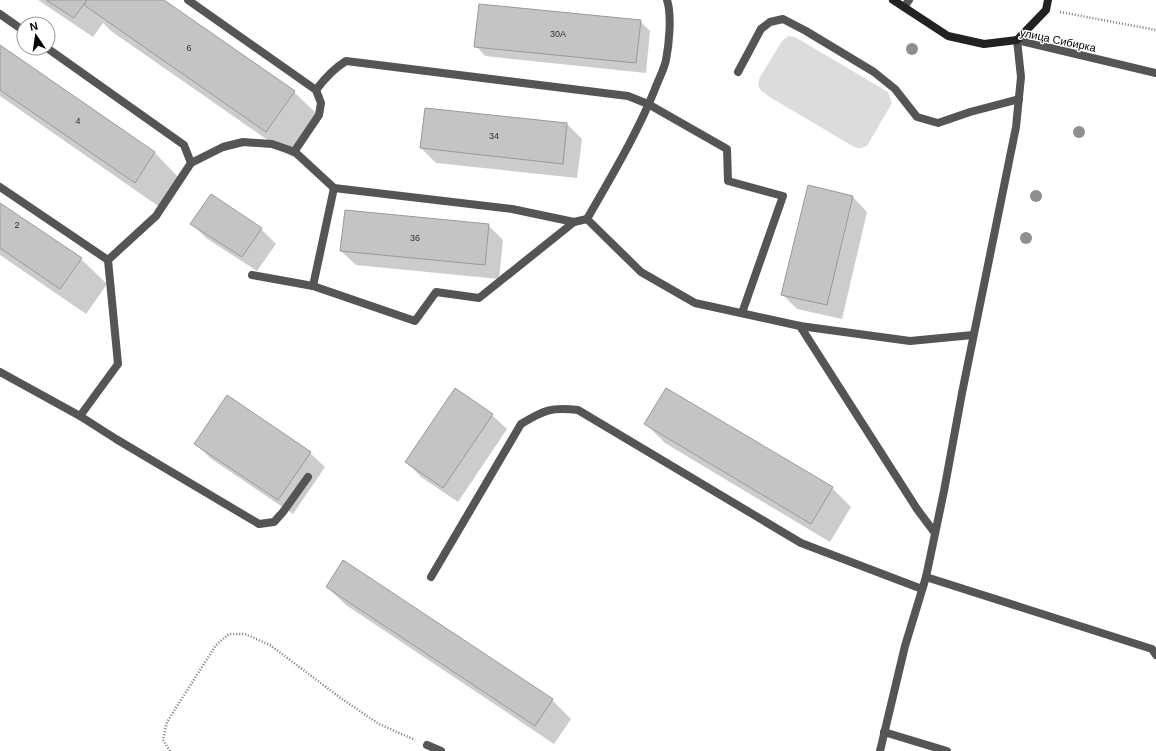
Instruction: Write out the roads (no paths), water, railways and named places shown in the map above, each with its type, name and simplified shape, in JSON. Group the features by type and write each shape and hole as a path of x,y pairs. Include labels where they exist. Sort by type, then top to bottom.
{"street":[{"path":"188,0 316,90 321,103 319,115 294,152"},
{"path":"108,260 156,216 191,163 223,147 244,142 272,144 294,152 334,188 512,209 574,222 587,219 612,176 648,104 666,61 670,26 667,0"},
{"name":"улица Сибирка","path":"893,0 906,4 948,36 984,44 1017,40 1156,73"},
{"path":"880,751 905,646 926,577 1016,127 1021,77 1017,40 1046,10 1048,0"},
{"path":"0,14 16,25"},
{"path":"738,72 761,29 770,22 783,19 806,31 874,72 894,89 917,117 938,123 970,112 1018,99"},
{"path":"56,54 184,145 191,163"},
{"path":"316,90 327,75 337,66 346,61 628,96 648,104 727,149 728,181 782,196 742,313"},
{"path":"0,187 108,260"},
{"path":"313,286 334,188"},
{"path":"587,219 641,272 695,303 800,326 910,341 974,335"},
{"path":"252,275 313,286 415,321 436,292 479,298 574,222"},
{"path":"80,416 118,364 108,260"},
{"path":"800,326 917,509 935,533"},
{"path":"0,372 80,416 259,524 274,522 308,477"},
{"path":"431,577 521,424 541,412 560,408 578,410 801,543 922,588"},
{"path":"926,577 1152,648 1156,654"},
{"path":"884,732 947,751"},
{"path":"427,745 441,751"}]}
